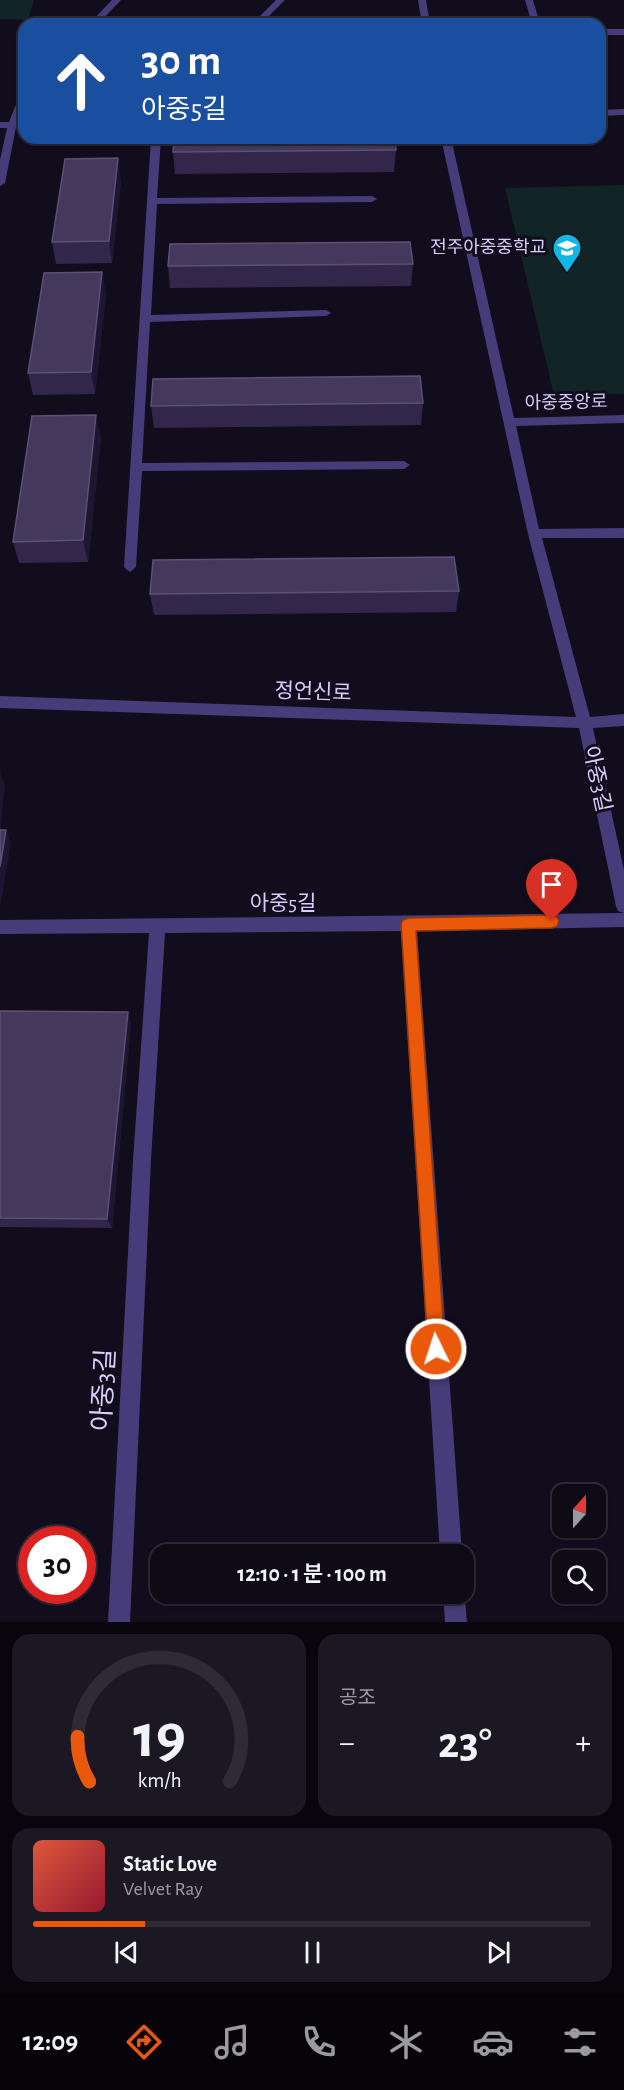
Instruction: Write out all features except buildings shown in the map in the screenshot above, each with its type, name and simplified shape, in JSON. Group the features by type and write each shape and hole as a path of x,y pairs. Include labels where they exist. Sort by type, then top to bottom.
{"street":[{"path":"99,18 117,0"},
{"path":"262,18 281,0"},
{"path":"422,0 425,18"},
{"path":"529,0 534,18"},
{"path":"606,32 624,32"},
{"path":"0,183 12,124 18,110"},
{"path":"606,113 624,112"},
{"path":"0,125 18,124"},
{"path":"130,567 156,144"},
{"name":"아중3길","path":"447,144 534,534 585,723 624,906"},
{"path":"152,201 372,199"},
{"path":"145,319 326,313"},
{"name":"아중중앙로","path":"509,422 624,419"},
{"path":"136,467 404,465"},
{"path":"534,534 624,533"},
{"name":"정언신로","path":"0,702 585,723 624,720"},
{"name":"아중5길","path":"0,927 624,920"},
{"path":"409,924 422,1143 451,1544"},
{"name":"아중3길","path":"120,1622 142,1160 157,926"},
{"path":"455,1604 456,1622"}],"green space":[{"path":"0,0 34,0 29,18 0,19"},
{"name":"전주아중중학교","path":"624,185 624,394 554,395 505,188"}],"place":[{"name":"전주아중중학교","path":"567,274"}],"route":[{"path":"436,1349 409,924 552,921"}]}
